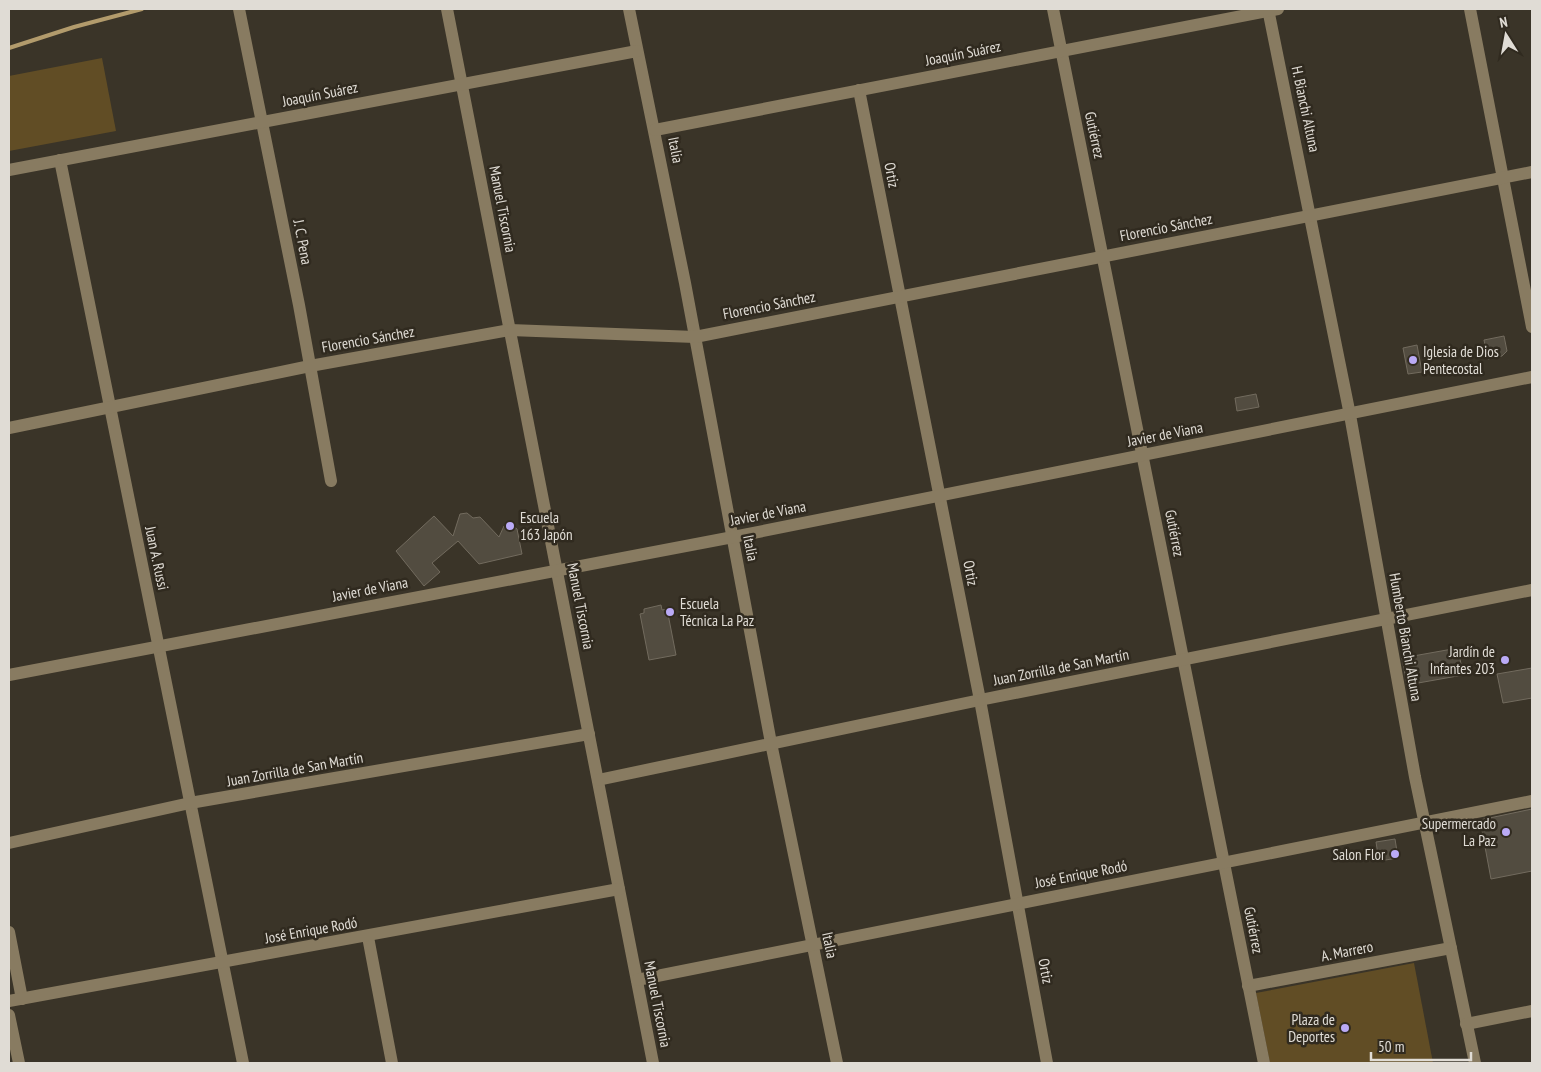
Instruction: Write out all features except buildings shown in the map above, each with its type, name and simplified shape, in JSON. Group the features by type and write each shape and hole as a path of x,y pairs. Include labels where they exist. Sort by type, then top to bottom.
{"street":[{"name":"J. C. Pena","path":"239,9 331,481"},
{"name":"Manuel Tiscornia","path":"447,9 653,1063"},
{"name":"Italia","path":"629,9 655,130 771,743 838,1063"},
{"name":"Gutiérrez","path":"1053,9 1144,455 1264,1063"},
{"name":"Joaquín Suárez","path":"655,130 1272,9"},
{"name":"H. Bianchi Altuna","path":"1272,9 1311,216"},
{"path":"1470,9 1532,327"},
{"name":"Joaquín Suárez","path":"9,170 637,50"},
{"name":"Ortiz","path":"858,90 980,700 1047,1063"},
{"name":"Juan A. Russi","path":"60,160 243,1063"},
{"name":"Florencio Sánchez","path":"9,428 310,366 510,330 695,337 1532,172"},
{"name":"Humberto Bianchi Altuna","path":"1311,216 1350,415 1425,823 1474,1063"},
{"name":"Javier de Viana","path":"9,675 732,537 1350,415 1532,376"},
{"name":"Juan Zorrilla de San Martín","path":"598,780 980,700 1532,590"},
{"name":"Juan Zorrilla de San Martín","path":"9,843 190,804 589,734"},
{"name":"José Enrique Rodó","path":"637,980 1532,801"},
{"name":"José Enrique Rodó","path":"9,1001 368,937 619,889"},
{"path":"9,932 22,999"},
{"path":"368,937 392,1063"},
{"name":"A. Marrero","path":"1248,986 1451,948"},
{"path":"1466,1024 1532,1011"},
{"path":"9,1015 19,1063"}],"shaded area":[{"path":"102,58 116,131 9,151 9,76"},
{"name":"Plaza de Deportes","path":"1414,963 1433,1063 1270,1063 1256,993"}],"waterway":[{"path":"9,48 74,27 142,9"}],"place":[{"name":"Iglesia de Dios Pentecostal","path":"1413,360"},
{"name":"Escuela 163 Japón","path":"510,526"},
{"name":"Escuela Técnica La Paz","path":"670,612"},
{"name":"Jardín de Infantes 203","path":"1505,660"},
{"name":"Supermercado La Paz","path":"1506,832"},
{"name":"Salon Flor","path":"1395,854"},
{"name":"Plaza de Deportes","path":"1345,1028"}]}
